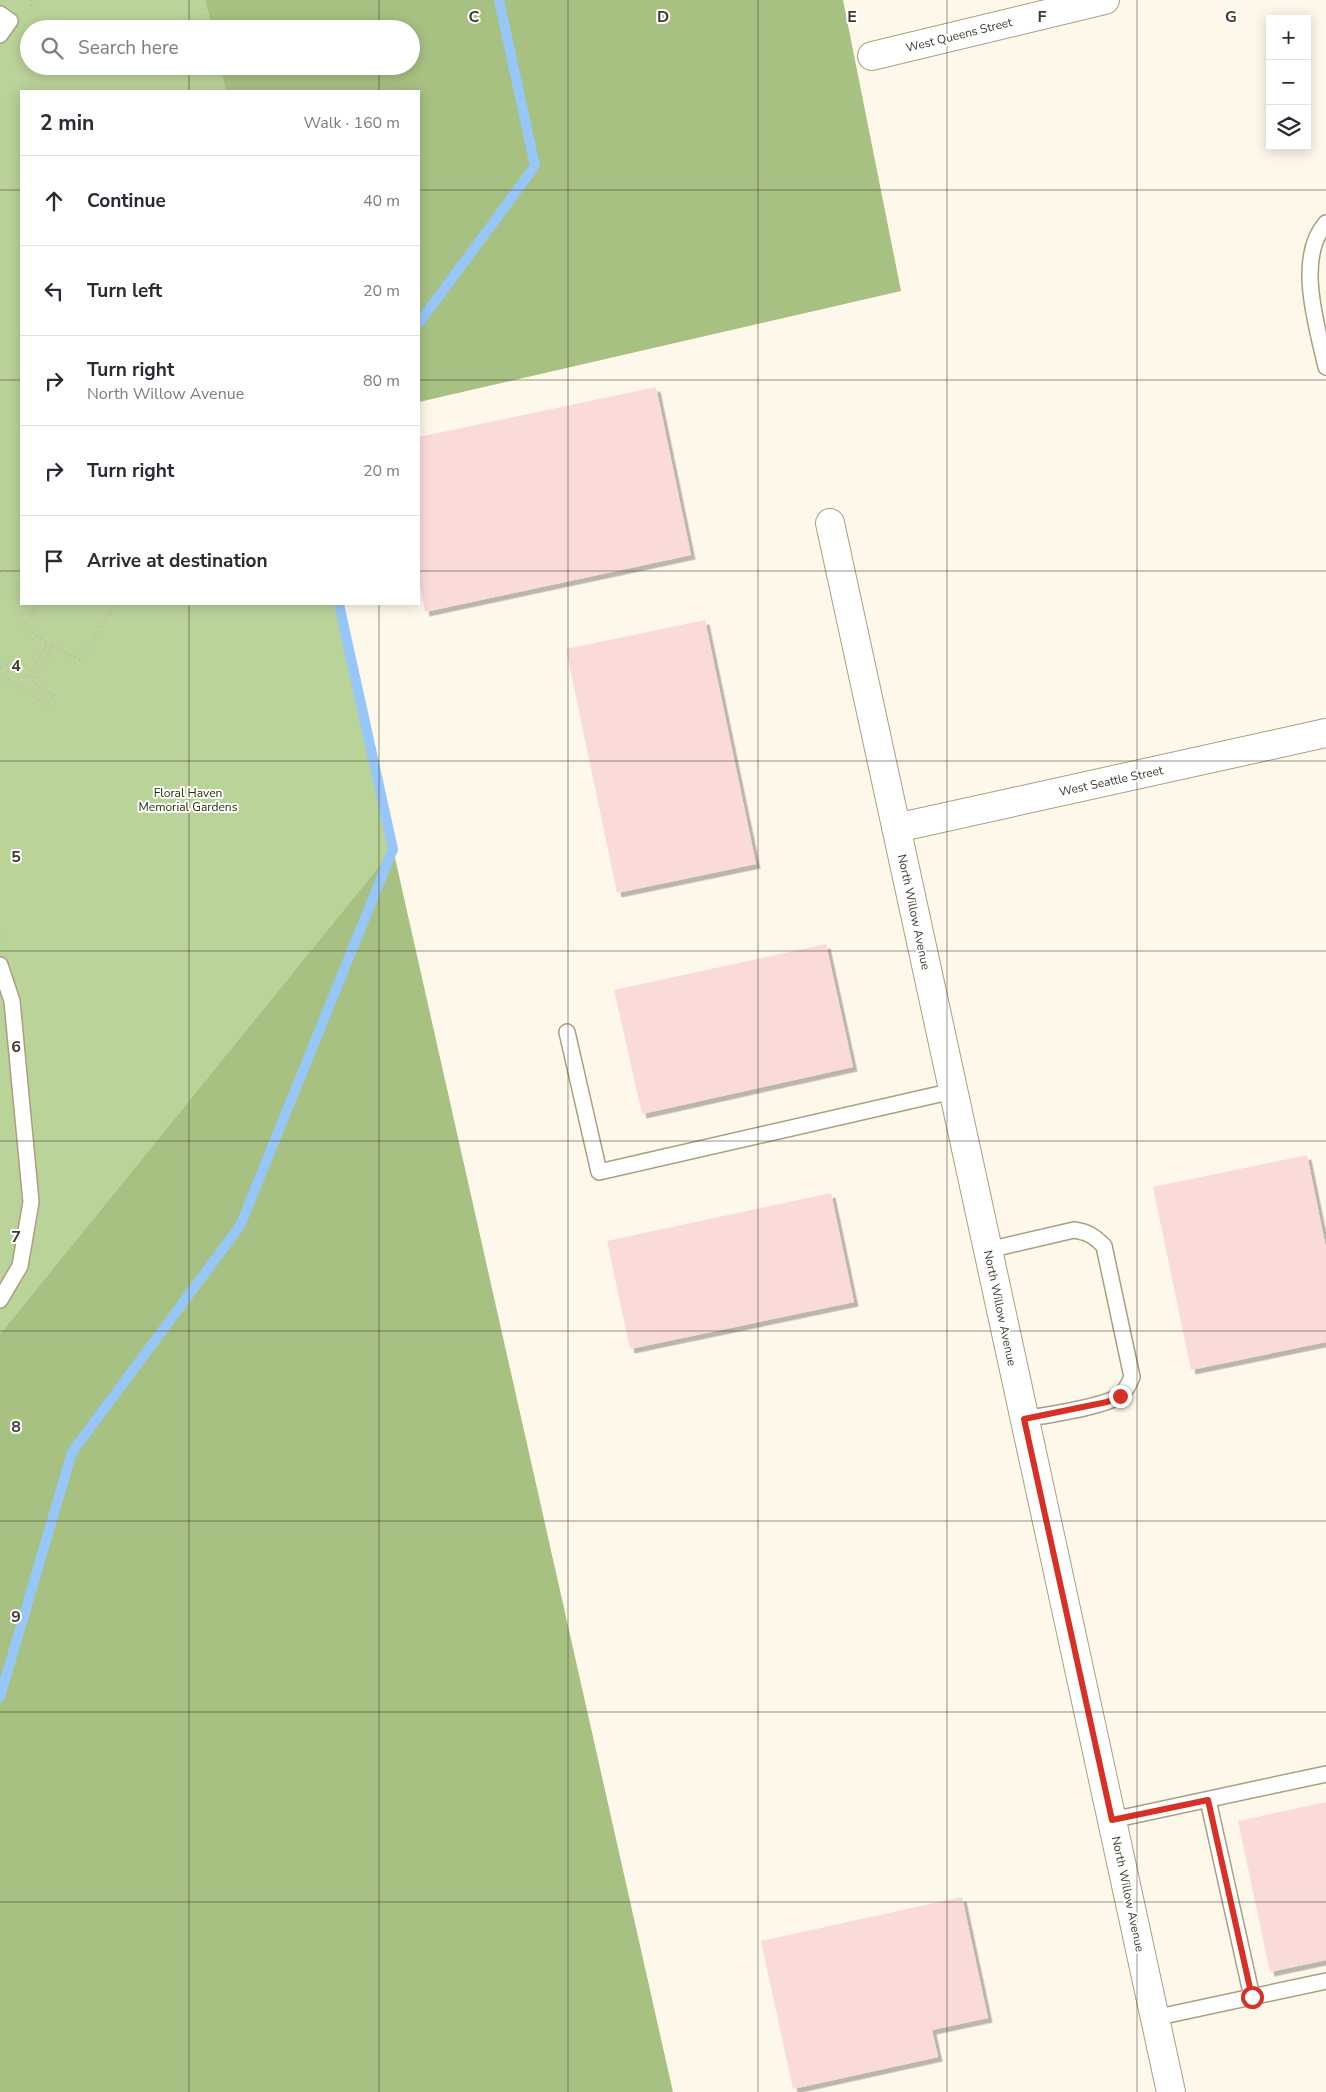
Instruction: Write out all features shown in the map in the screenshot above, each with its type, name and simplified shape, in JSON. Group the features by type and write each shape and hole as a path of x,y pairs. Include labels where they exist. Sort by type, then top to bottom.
{"street":[{"name":"West Queens Street","path":"872,56 1105,0"},
{"name":"North Willow Avenue","path":"830,524 1171,2092"},
{"name":"West Seattle Street","path":"896,828 1326,733"}],"lane":[{"path":"0,14 10,21 0,35"},
{"path":"1326,223 1318,232 1310,260 1312,301 1326,368"},
{"path":"0,965 12,1001 31,1202 20,1266 0,1300"},
{"path":"567,1032 599,1172 953,1091"},
{"path":"988,1250 1074,1230 1085,1232 1095,1237 1104,1246 1132,1377 1128,1387 1120,1396 1107,1402 1024,1419"},
{"path":"1112,1820 1326,1774"},
{"path":"1208,1800 1252,1997"},
{"path":"1154,2018 1326,1981"}],"path":[{"path":"0,572 20,585"},
{"path":"0,668 4,664 28,677 47,643 24,626 39,605"},
{"path":"0,674 48,706 54,696 33,682 53,646 80,660 114,607 111,605"}],"green space":[{"name":"Floral Haven Memorial Gardens","path":"0,0 205,0 210,20 20,20 20,75 222,75 226,90 20,90 20,605 339,605 393,849 0,1334"},
{"path":"205,0 843,0 901,291 420,402 420,90 226,90 222,75 420,75 420,20 210,20"},
{"path":"393,849 673,2092 0,2092 0,1334"}],"building":[{"path":"656,387 691,555 425,612 420,585 420,437"},
{"path":"705,620 756,864 617,893 566,649"},
{"path":"826,944 853,1067 642,1114 614,990"},
{"path":"1307,1155 1326,1248 1326,1342 1191,1370 1153,1187"},
{"path":"831,1193 854,1302 630,1349 607,1241"},
{"path":"1326,1802 1326,1960 1270,1972 1238,1821"},
{"path":"962,1897 988,2018 932,2030 938,2057 793,2089 761,1941"}],"waterway":[{"path":"420,322 535,166 499,0"},
{"path":"0,1697 72,1452 240,1226 393,849 339,605"}],"route":[{"path":"1120,1396 1107,1402 1024,1419 1112,1820 1208,1800 1252,1997"}]}
